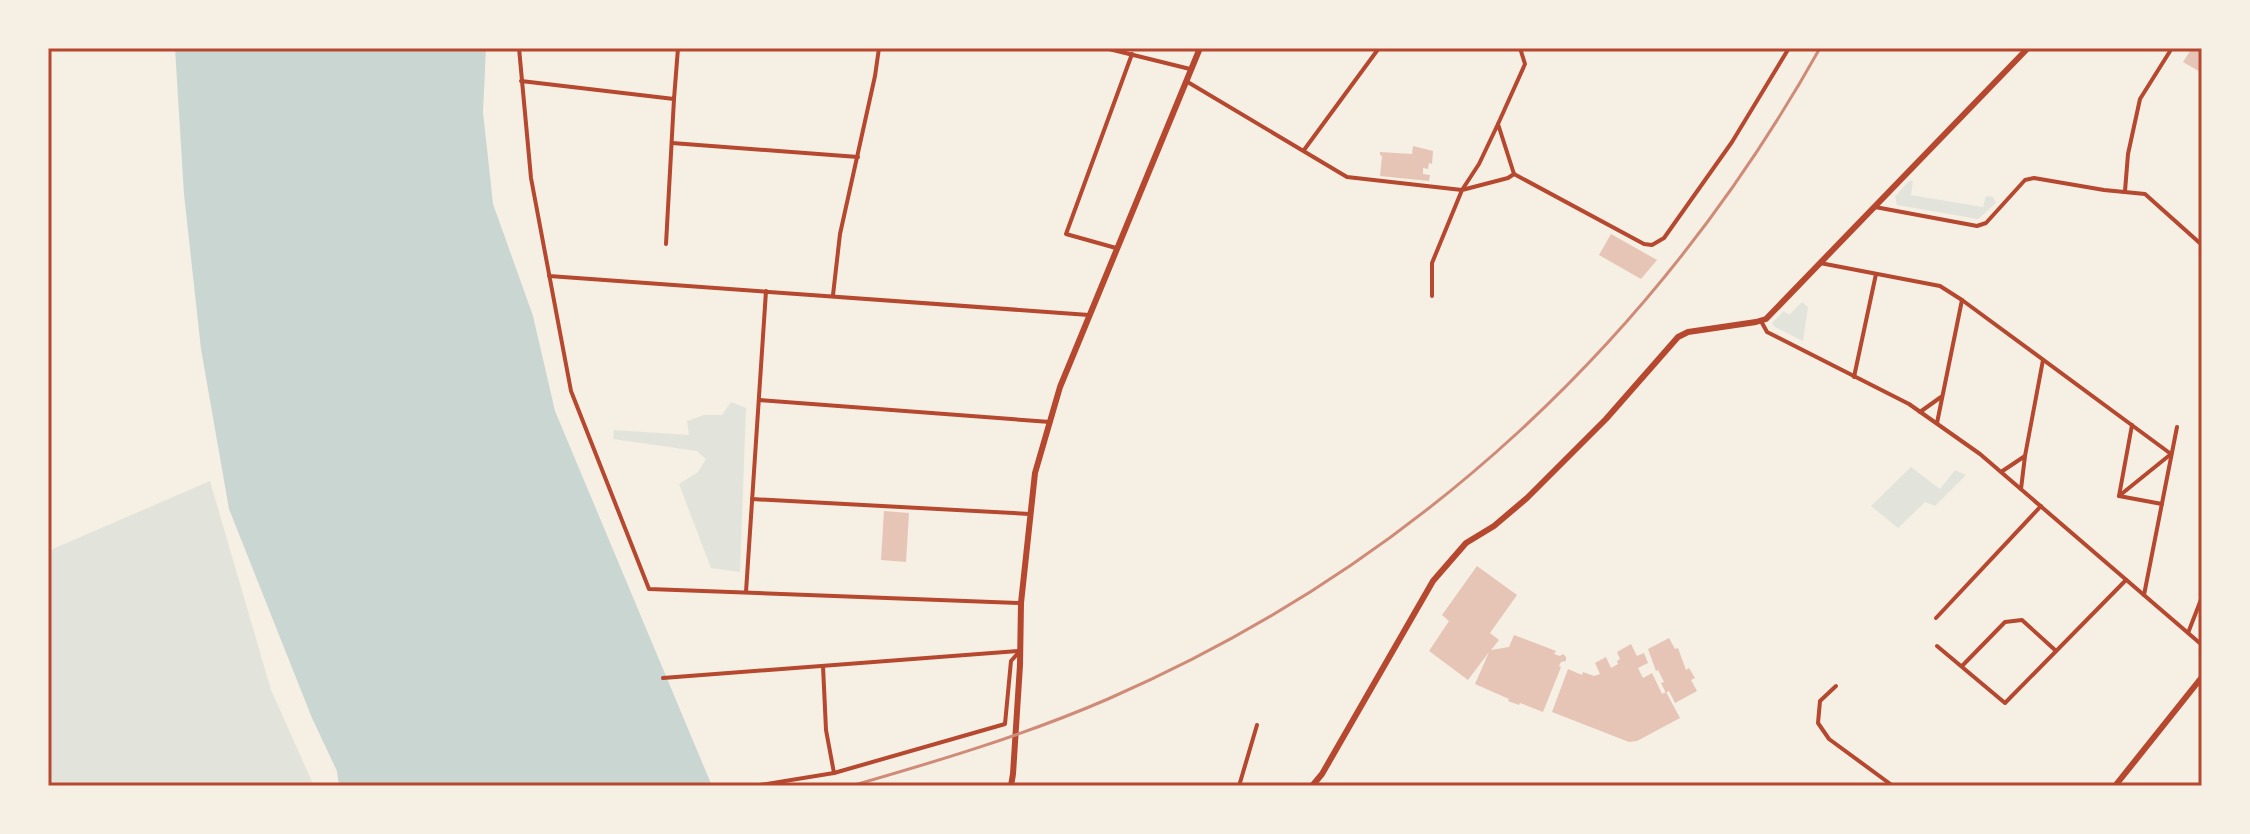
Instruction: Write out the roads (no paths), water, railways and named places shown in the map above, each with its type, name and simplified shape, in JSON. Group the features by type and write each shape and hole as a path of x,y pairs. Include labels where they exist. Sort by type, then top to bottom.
{"street":[{"path":"519,48 531,178 571,391 649,589 1021,603"},
{"path":"666,244 678,48"},
{"path":"833,295 840,234 879,48"},
{"path":"1105,48 1190,69"},
{"path":"1011,786 1021,603 1035,473 1060,387 1200,48"},
{"path":"1304,150 1379,48"},
{"path":"1432,296 1432,263 1462,190 1479,164 1525,64 1520,48"},
{"path":"1498,124 1514,174 1644,244 1658,242 1664,238 1732,142 1789,48"},
{"path":"1312,786 1322,774 1433,581 1466,543 1494,526 1527,498 1606,419 1678,337 1688,332 1761,321 1773,312 2028,48"},
{"path":"2125,191 2128,154 2140,99 2172,48"},
{"path":"1116,248 1066,234 1132,54"},
{"path":"521,81 674,99"},
{"path":"1185,81 1347,177 1462,190 1514,174"},
{"path":"672,143 858,157"},
{"path":"1875,206 1977,226 1986,223 2025,180 2034,178 2145,194 2202,245"},
{"path":"1820,263 1940,286 2171,454"},
{"path":"1854,377 1876,273"},
{"path":"549,276 1090,315"},
{"path":"746,592 766,291"},
{"path":"1937,424 1962,300"},
{"path":"1761,321 1767,332 1909,404 1937,424 2001,472 2202,645"},
{"path":"2021,489 2043,360"},
{"path":"1920,412 1943,395"},
{"path":"759,400 1050,422"},
{"path":"2119,496 2132,425"},
{"path":"2144,595 2177,427"},
{"path":"2119,496 2171,454"},
{"path":"2001,472 2025,456"},
{"path":"2119,496 2162,504"},
{"path":"752,499 1030,514"},
{"path":"1936,618 2041,506"},
{"path":"1937,646 2005,703 2126,580"},
{"path":"2188,633 2202,597"},
{"path":"1962,666 2005,622 2022,620 2055,650"},
{"path":"663,678 1019,651"},
{"path":"754,786 834,773 1005,724 1011,661 1019,651"},
{"path":"823,666 826,730 834,773"},
{"path":"2115,786 2202,677"},
{"path":"1836,686 1820,701 1818,723 1829,739 1893,786"},
{"path":"1239,786 1257,725"}],"railway":[{"path":"851,786 1013,736 1108,699 1220,645 1325,582 1425,511 1518,433 1604,347 1683,254 1755,154 1820,48"}]}
